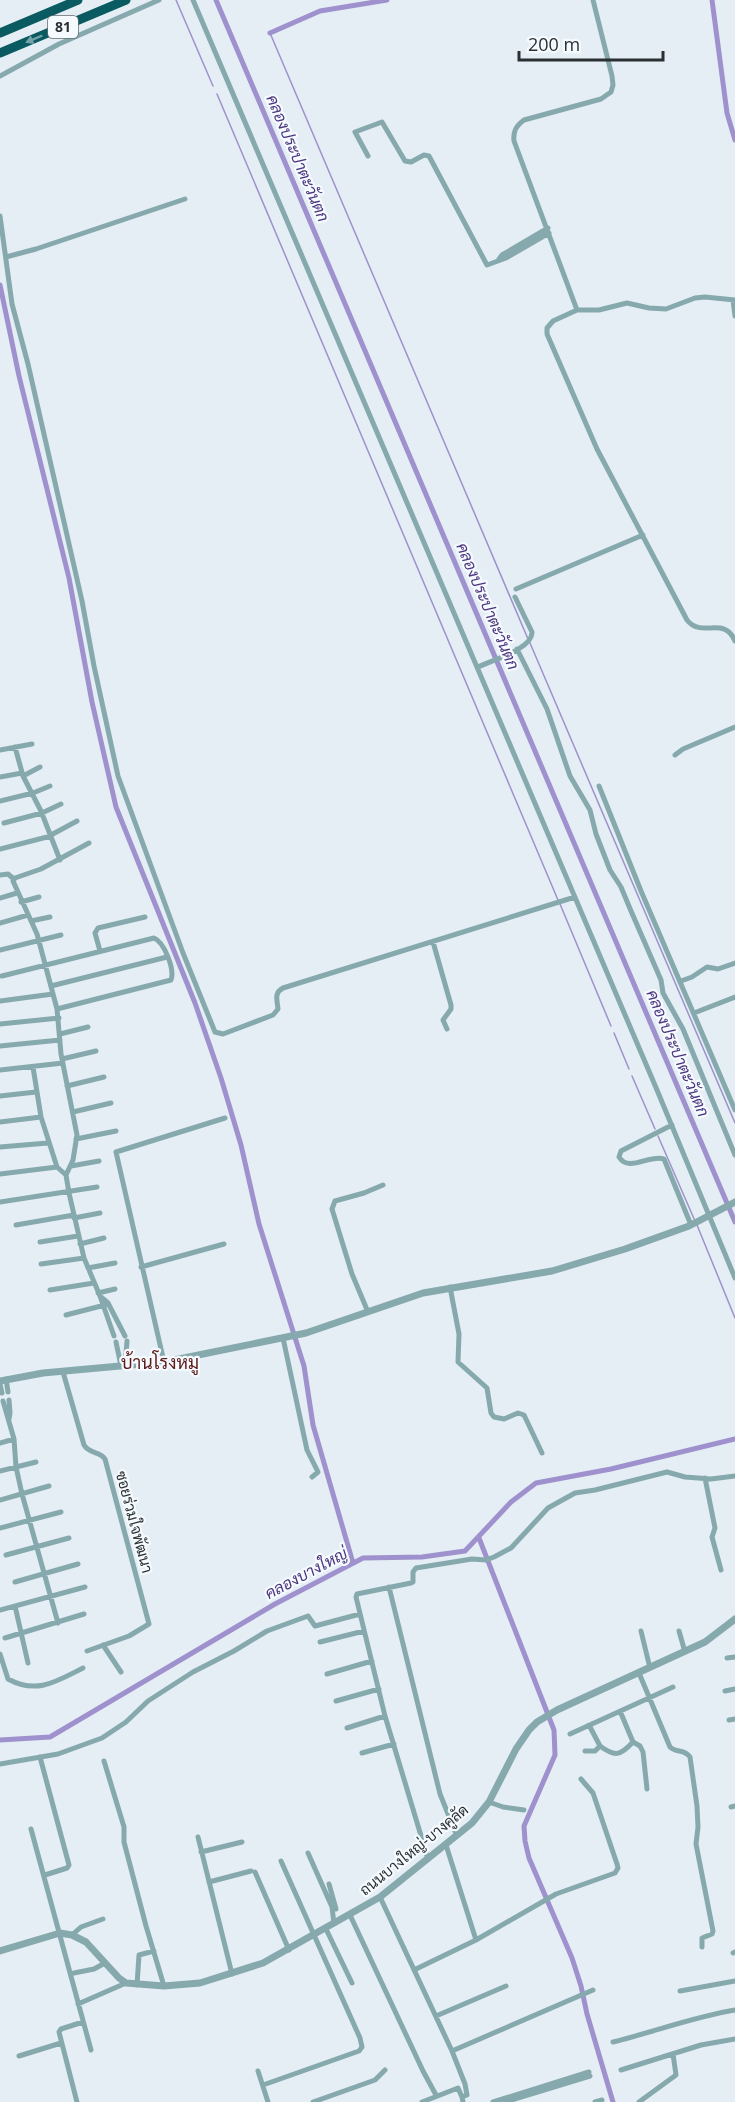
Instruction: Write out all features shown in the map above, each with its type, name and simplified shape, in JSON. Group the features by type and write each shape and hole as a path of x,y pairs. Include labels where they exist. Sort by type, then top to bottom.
{"highway":[{"name":"81","path":"0,33 78,0"},
{"name":"81","path":"0,53 126,0"}],"street":[{"path":"0,76 59,44 159,0"},
{"path":"193,0 480,666 735,1278"},
{"path":"577,310 514,141 514,133 516,127 524,120 601,99 611,93 612,76 593,0"},
{"path":"368,156 355,132 382,122 405,161 411,162 427,154 485,264 489,265 500,259 502,255 549,231"},
{"path":"6,257 185,199"},
{"path":"0,216 12,304 28,364 82,601 118,776 182,950 215,1032 223,1034 273,1015 278,1009 276,995 283,988 575,897"},
{"path":"735,315 734,300 695,298 666,309 627,303 599,310 577,310 553,321 547,328 547,334 597,449 690,624 697,628 726,629 732,633 735,640"},
{"path":"516,589 643,535"},
{"path":"480,666 528,643 532,634 515,597"},
{"path":"516,650 547,709 570,776 590,810 596,834 610,870 632,911 661,980 663,993 679,1022 735,1155"},
{"path":"675,755 682,749 735,727"},
{"path":"0,750 32,744"},
{"path":"15,747 22,774 42,813 60,860"},
{"path":"0,777 22,774 40,767"},
{"path":"0,801 33,793 50,786"},
{"path":"599,786 641,891 735,1110"},
{"path":"4,823 42,813 61,804"},
{"path":"0,849 51,836 77,821"},
{"path":"14,879 42,869 89,843"},
{"path":"0,875 8,874 14,879 17,893 39,941 57,1009 76,1139 71,1166 66,1175 69,1193 84,1258 99,1294 126,1338 123,1366"},
{"path":"0,898 17,893"},
{"path":"21,902 39,897"},
{"path":"0,922 50,916"},
{"path":"100,951 95,933 98,928 145,918"},
{"path":"0,950 61,935"},
{"path":"2,976 154,938 161,942 173,973 171,980 57,1009"},
{"path":"433,942 452,1005 443,1020 447,1029"},
{"path":"51,986 167,957"},
{"path":"681,981 707,967 718,969 735,963"},
{"path":"0,1001 53,994"},
{"path":"694,1014 735,997"},
{"path":"0,1024 59,1018"},
{"path":"0,1046 60,1037 88,1027"},
{"path":"0,1070 33,1067 96,1051"},
{"path":"33,1067 36,1092 48,1143 57,1167 66,1175"},
{"path":"68,1086 104,1077"},
{"path":"0,1096 36,1092"},
{"path":"73,1112 111,1103"},
{"path":"0,1122 41,1117"},
{"path":"164,1362 116,1152 225,1118"},
{"path":"672,1125 621,1151 619,1157 622,1162 628,1164 657,1157 664,1159 694,1223"},
{"path":"76,1139 116,1131"},
{"path":"0,1148 48,1143"},
{"path":"71,1166 99,1161"},
{"path":"0,1174 57,1167"},
{"path":"368,1312 349,1265 332,1204 383,1185"},
{"path":"0,1202 97,1188"},
{"path":"5,1392 2,1381 63,1371 164,1362 306,1333 423,1293 552,1271 646,1243 694,1223 735,1202"},
{"path":"16,1225 100,1213"},
{"path":"40,1242 78,1236"},
{"path":"80,1244 104,1238"},
{"path":"141,1267 224,1244"},
{"path":"41,1264 84,1258"},
{"path":"88,1268 115,1263"},
{"path":"50,1290 94,1283"},
{"path":"450,1287 459,1334 458,1362 487,1388 491,1413 494,1417 501,1419 519,1413 524,1415 542,1453"},
{"path":"99,1294 116,1289"},
{"path":"105,1305 123,1366"},
{"path":"66,1315 105,1305"},
{"path":"287,1337 307,1449 317,1469 317,1474 312,1477"},
{"name":"ซอยร่วมใจพัฒนา","path":"63,1371 84,1445 89,1451 102,1455 105,1459 149,1624 129,1636 87,1651"},
{"path":"6,1401 6,1415 14,1439 16,1467 22,1494 58,1623"},
{"path":"0,1443 14,1439"},
{"path":"0,1471 36,1462"},
{"path":"428,1858 385,1716 357,1594 413,1582 413,1572 416,1568 472,1559 486,1560 494,1557 510,1548 548,1508 575,1493 667,1472 685,1477 735,1476"},
{"path":"705,1478 715,1528 712,1537 720,1570"},
{"path":"0,1500 49,1486"},
{"path":"0,1528 61,1512"},
{"path":"6,1556 69,1538"},
{"path":"15,1582 78,1563"},
{"path":"0,1610 85,1587"},
{"path":"389,1587 440,1794 457,1836"},
{"path":"15,1606 28,1663"},
{"path":"5,1638 84,1614"},
{"path":"0,1764 85,1746 102,1738 126,1722 148,1701 193,1672 267,1631 308,1616 315,1626 360,1614"},
{"name":"ถนนบางใหญ่-บางคูลัด","path":"126,1983 164,1986 200,1983 232,1974 263,1963 289,1950 326,1929 334,1920 350,1915 380,1897 472,1823 489,1802 522,1739 542,1718 685,1652 714,1637 734,1623"},
{"path":"320,1642 364,1631"},
{"path":"641,1631 650,1668"},
{"path":"679,1631 685,1652"},
{"path":"103,1646 121,1672"},
{"path":"0,1654 8,1679 16,1683 38,1687 53,1683 83,1668"},
{"path":"727,1659 735,1657"},
{"path":"327,1674 372,1661"},
{"path":"639,1673 672,1749 685,1752 690,1757 697,1813 696,1844 713,1930 711,1934 702,1938 702,1947"},
{"path":"570,1734 672,1687"},
{"path":"336,1701 379,1689"},
{"path":"725,1691 735,1689"},
{"path":"620,1711 633,1742 640,1746 643,1752 647,1789"},
{"path":"347,1728 385,1716"},
{"path":"589,1725 600,1746 608,1752 618,1754 626,1750 633,1742"},
{"path":"362,1753 394,1744"},
{"path":"585,1751 595,1751 600,1746"},
{"path":"40,1757 69,1865 67,1868 45,1875"},
{"path":"104,1761 124,1827 124,1842 164,1986"},
{"path":"414,1970 476,1940 556,1894 612,1875 617,1871 617,1864 593,1793 581,1779"},
{"path":"489,1802 503,1807 525,1810"},
{"path":"31,1828 91,2050"},
{"path":"198,1837 232,1974"},
{"path":"201,1852 242,1842"},
{"path":"446,1845 476,1940"},
{"path":"309,1853 332,1907 334,1920"},
{"path":"263,2085 361,2050 360,2038 281,1861"},
{"path":"209,1882 253,1872 289,1950"},
{"path":"329,1884 336,1909 334,1920"},
{"path":"380,1897 452,2051 465,2099"},
{"path":"350,1915 423,2072 436,2095"},
{"path":"72,1935 81,1928 103,1919"},
{"path":"326,1929 352,1983"},
{"path":"0,1951 60,1934 72,1935 86,1942 126,1983 78,2004"},
{"path":"137,1984 139,1955 154,1951"},
{"path":"74,1973 94,1969 105,1963"},
{"path":"680,1991 734,1981 735,1990"},
{"path":"436,2016 506,1986"},
{"path":"452,2051 591,1991"},
{"path":"613,2042 642,2035 691,2018 735,2010"},
{"path":"77,2102 59,2031 83,2022"},
{"path":"621,2070 701,2045 735,2039"},
{"path":"19,2056 61,2043"},
{"path":"639,2102 676,2075 673,2055"},
{"path":"313,2102 375,2080 386,2070"},
{"path":"258,2071 268,2102"},
{"path":"493,2102 589,2074 505,2102"},
{"path":"422,2102 458,2088 465,2099"},
{"path":"595,2102 602,2100"}],"waterway":[{"path":"176,0 213,86"},
{"name":"คลองประปาตะวันตก","path":"216,0 735,1222"},
{"path":"270,33 320,11 387,0"},
{"path":"712,0 727,113 735,140"},
{"path":"270,33 528,639"},
{"path":"217,94 558,900"},
{"path":"0,285 19,376 69,578 92,702 116,807 195,1003 221,1078 241,1145 259,1224 304,1366 313,1425 353,1563"},
{"path":"530,643 735,1123"},
{"path":"560,904 611,1026"},
{"path":"614,1033 629,1069"},
{"path":"632,1076 655,1129"},
{"path":"658,1136 695,1221"},
{"path":"697,1225 735,1318"},
{"name":"คลองบางใหญ่","path":"0,1740 50,1737 275,1604 363,1558 422,1557 465,1551 511,1502 536,1483 611,1469 735,1439"},
{"path":"479,1538 554,1730 555,1755 524,1826 525,1841 529,1858 572,1958 613,2102"}],"district":[{"name":"บ้านโรงหมู","path":"160,1363"}]}
